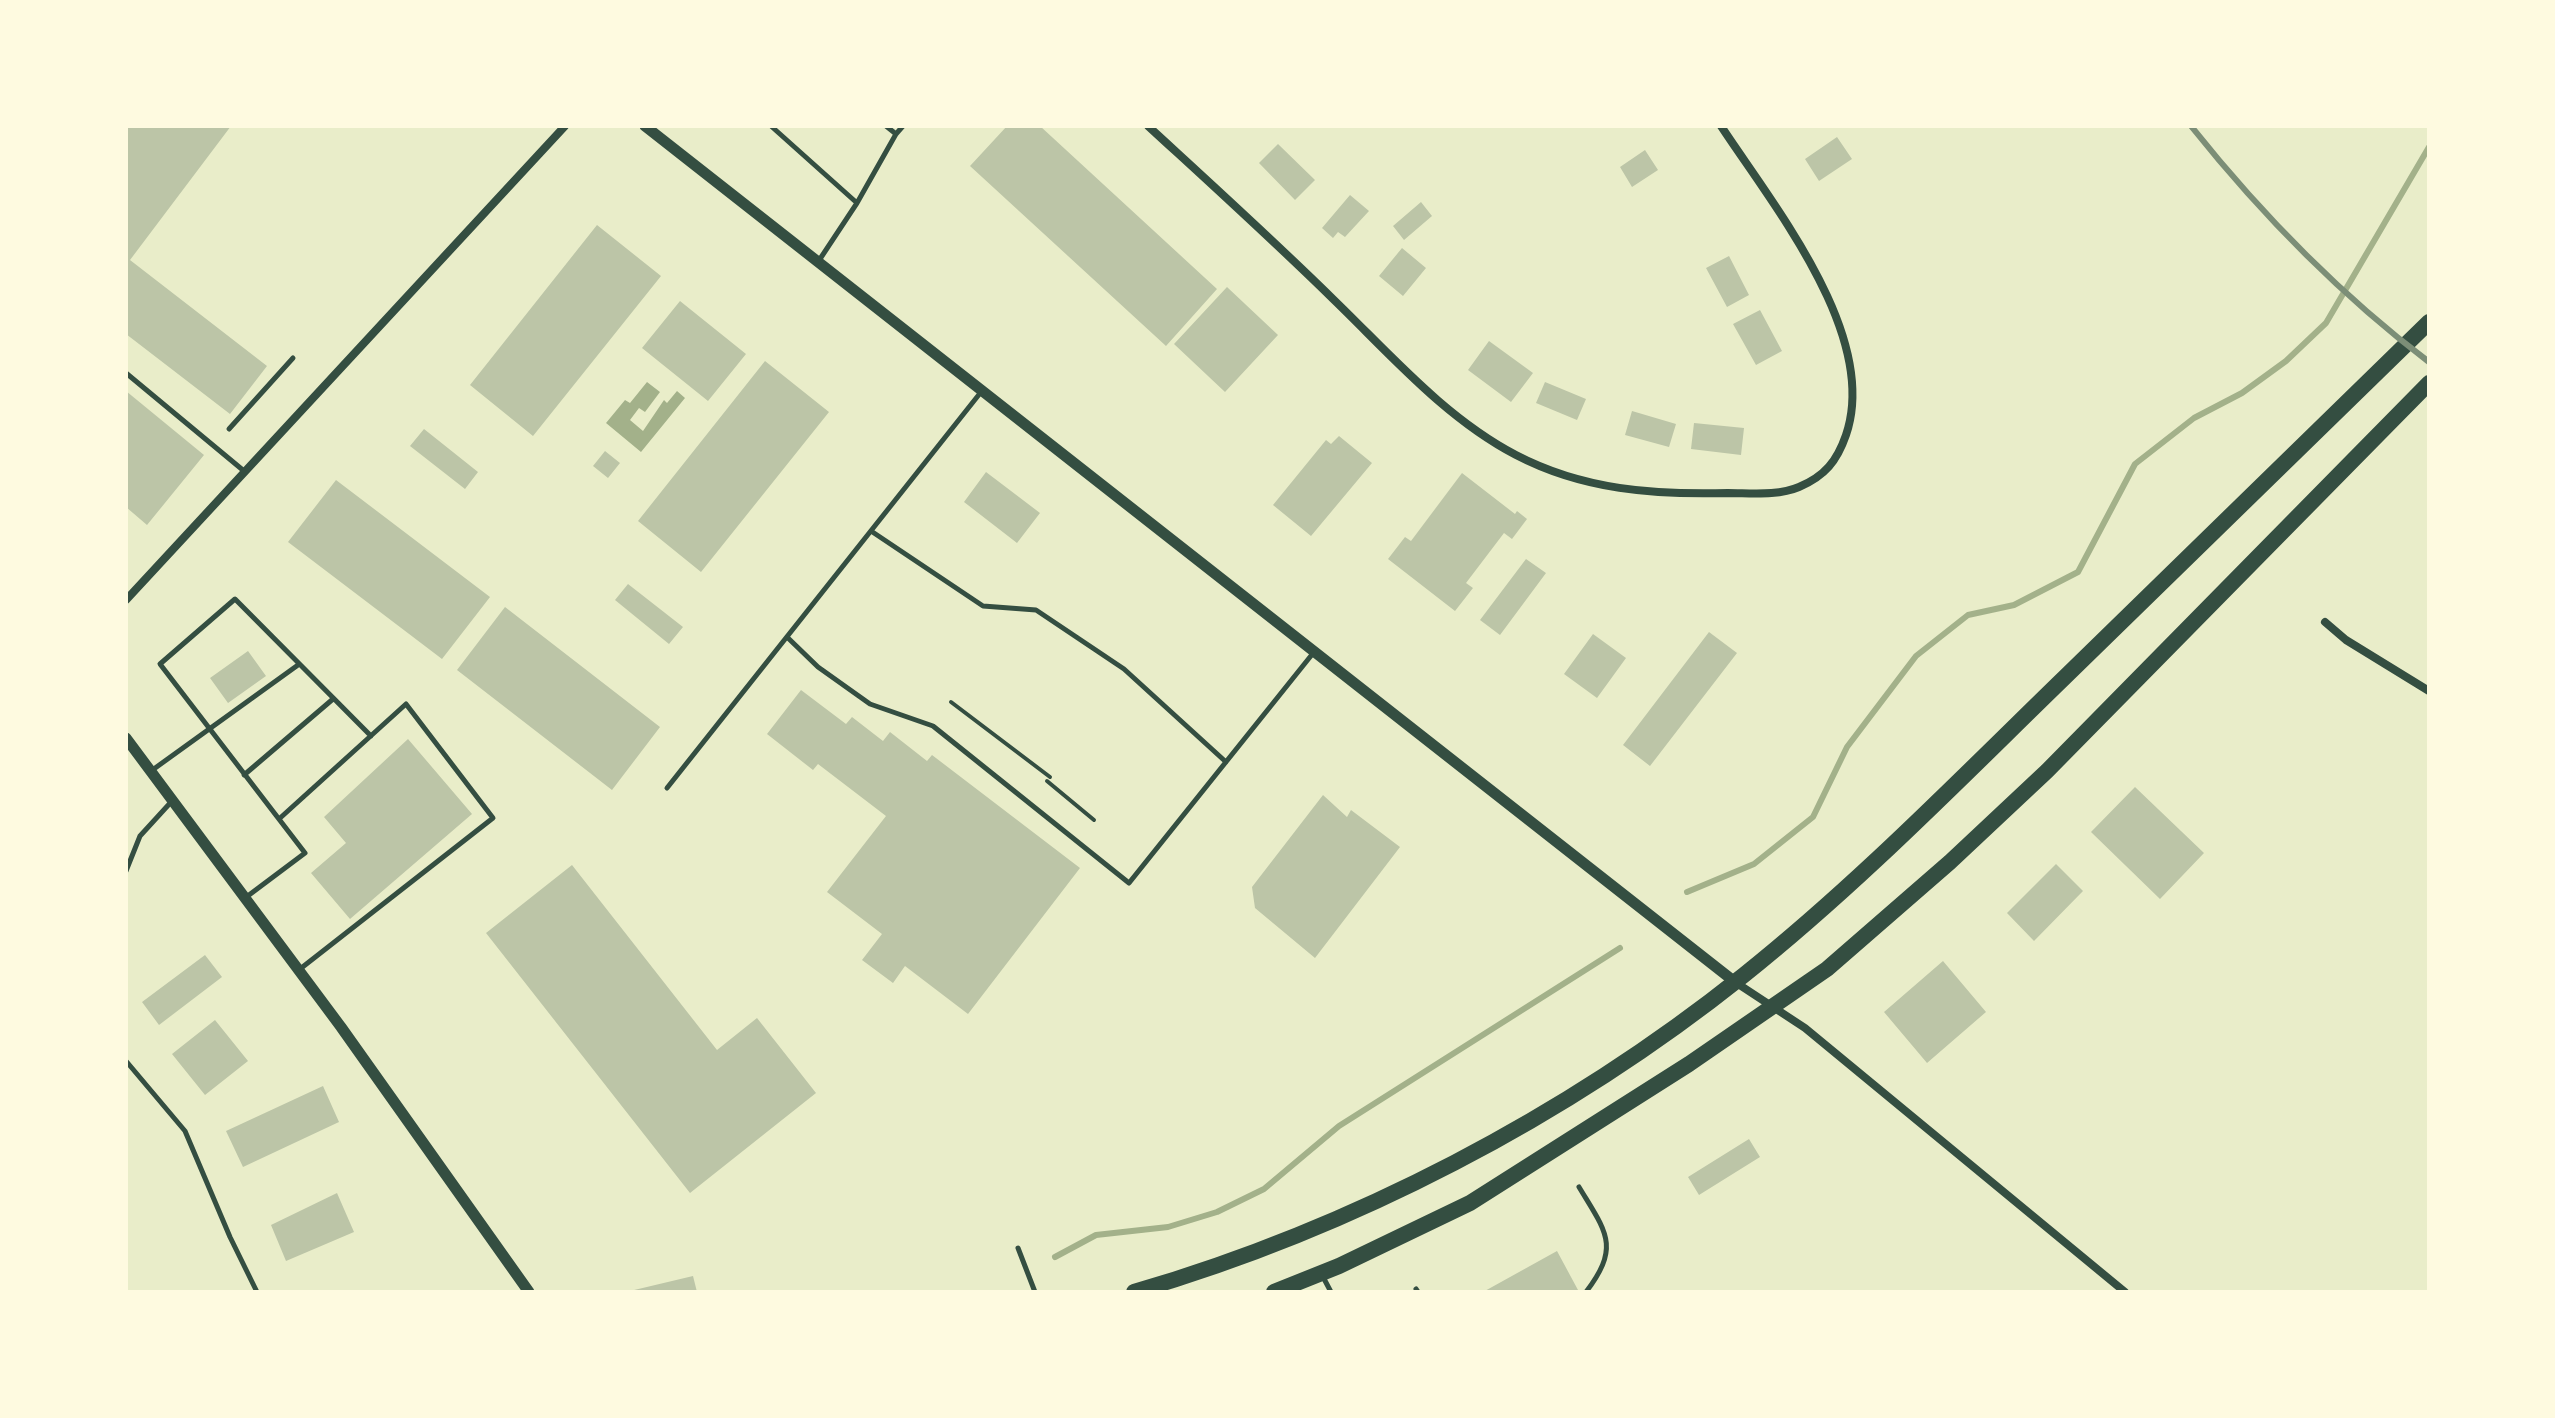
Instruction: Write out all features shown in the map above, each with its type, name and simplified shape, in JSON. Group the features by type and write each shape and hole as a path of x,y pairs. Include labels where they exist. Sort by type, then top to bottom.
{"highway":[{"path":"1134,1292 1185,1277 1347,1213 1473,1152 1638,1051 1735,982 1822,909 1926,812 2429,322"},
{"path":"1274,1292 1470,1203 1689,1064 1827,969 1950,862 2047,771 2429,383"}],"street":[{"path":"126,600 565,126"},
{"path":"645,126 981,392 1570,848 1735,982 1805,1028 2125,1292"},
{"path":"1148,126 1447,409 1516,455 1561,474 1636,492 1772,492 1796,488 1818,478 1840,453 1851,413 1851,372 1838,320 1827,296 1721,126"},
{"path":"2325,622 2346,640 2429,691"},
{"path":"126,738 299,971 529,1292"},
{"path":"1167,1292 1185,1277"}],"lane":[{"path":"771,126 857,203"},
{"path":"886,126 896,134"},
{"path":"817,263 903,126"},
{"path":"229,429 293,358"},
{"path":"126,373 245,472"},
{"path":"667,788 981,392"},
{"path":"871,531 983,606 1036,610 1124,669 1226,762"},
{"path":"245,898 305,853 160,664 235,599 371,736"},
{"path":"787,637 818,667 870,704 933,726 1129,883 1314,651"},
{"path":"151,771 298,665"},
{"path":"244,775 333,699"},
{"path":"279,819 406,704 493,818 299,971"},
{"path":"126,871 140,836 172,800"},
{"path":"126,1061 185,1131 257,1292"},
{"path":"1579,1187 1609,1241 1604,1268 1586,1292"},
{"path":"1018,1248 1035,1292"},
{"path":"1321,1273 1331,1292"}],"path":[{"path":"951,702 1094,820"}],"shaded area":[{"path":"647,382 660,392 645,412 639,408 630,420 643,431 664,400 667,403 677,391 685,398 641,452 606,423 625,400 630,403"}],"building":[{"path":"126,126 231,126 130,260 267,366 230,414 126,334"},
{"path":"1007,126 1040,126 1217,289 1166,346 970,166"},
{"path":"1837,137 1852,159 1819,181 1805,159"},
{"path":"1278,144 1315,180 1295,200 1259,163"},
{"path":"1645,150 1658,170 1632,187 1620,167"},
{"path":"1350,195 1369,211 1345,237 1338,232 1333,238 1322,228"},
{"path":"1421,202 1432,216 1404,240 1393,226"},
{"path":"597,225 661,276 533,436 470,385"},
{"path":"1402,248 1426,268 1403,296 1379,276"},
{"path":"1729,256 1749,295 1727,307 1706,268"},
{"path":"1227,287 1278,335 1225,392 1174,344"},
{"path":"680,301 746,354 708,401 642,348"},
{"path":"1760,310 1782,351 1756,365 1733,324"},
{"path":"1489,341 1533,373 1511,402 1468,370"},
{"path":"765,361 829,412 701,572 638,521"},
{"path":"1545,382 1586,399 1577,420 1536,403"},
{"path":"126,391 204,455 147,525 126,507"},
{"path":"1632,411 1676,424 1669,447 1625,435"},
{"path":"1694,423 1744,428 1741,455 1691,449"},
{"path":"424,429 478,472 465,489 410,446"},
{"path":"1339,436 1372,463 1311,536 1273,505 1326,440 1331,444"},
{"path":"605,451 620,463 608,478 593,466"},
{"path":"986,472 1040,513 1017,543 964,502"},
{"path":"1462,473 1515,514 1517,511 1527,519 1512,539 1504,533 1466,583 1473,588 1455,611 1388,559 1405,537 1411,541"},
{"path":"336,480 490,597 442,659 288,542"},
{"path":"1526,559 1546,573 1500,635 1480,620"},
{"path":"628,584 683,627 669,644 615,600"},
{"path":"505,607 660,727 612,790 457,670"},
{"path":"1709,632 1737,653 1650,766 1623,745"},
{"path":"1593,634 1626,658 1597,698 1564,674"},
{"path":"248,651 266,676 228,703 210,678"},
{"path":"801,690 846,724 852,717 883,741 890,732 927,761 932,755 1080,868 968,1014 905,966 893,983 862,960 882,934 827,892 886,816 818,764 813,770 767,734"},
{"path":"408,739 472,814 350,919 311,873 346,843 324,817"},
{"path":"2135,787 2204,853 2160,899 2091,832"},
{"path":"1323,795 1347,817 1351,810 1400,847 1315,958 1255,908 1252,887"},
{"path":"2056,864 2083,891 2034,941 2007,913"},
{"path":"572,865 717,1050 757,1018 816,1093 690,1193 486,933"},
{"path":"205,955 222,977 159,1025 142,1002"},
{"path":"1943,961 1986,1012 1927,1063 1884,1012"},
{"path":"215,1020 248,1061 205,1095 172,1054"},
{"path":"323,1086 339,1122 243,1167 226,1131"},
{"path":"1749,1139 1760,1157 1699,1195 1688,1177"},
{"path":"337,1193 354,1232 286,1261 271,1225"},
{"path":"1557,1251 1578,1290 1483,1292"},
{"path":"693,1276 697,1292 630,1292 630,1291"}],"waterway":[{"path":"1687,892 1754,864 1813,817 1847,747 1916,656 1968,615 2014,605 2078,572 2135,464 2194,418 2242,393 2286,361 2326,323 2429,147"},
{"path":"1055,1257 1096,1235 1168,1227 1217,1212 1264,1189 1339,1126 1620,948"}],"railway":[{"path":"2191,126 2245,191 2302,252 2363,309 2429,362"}]}
